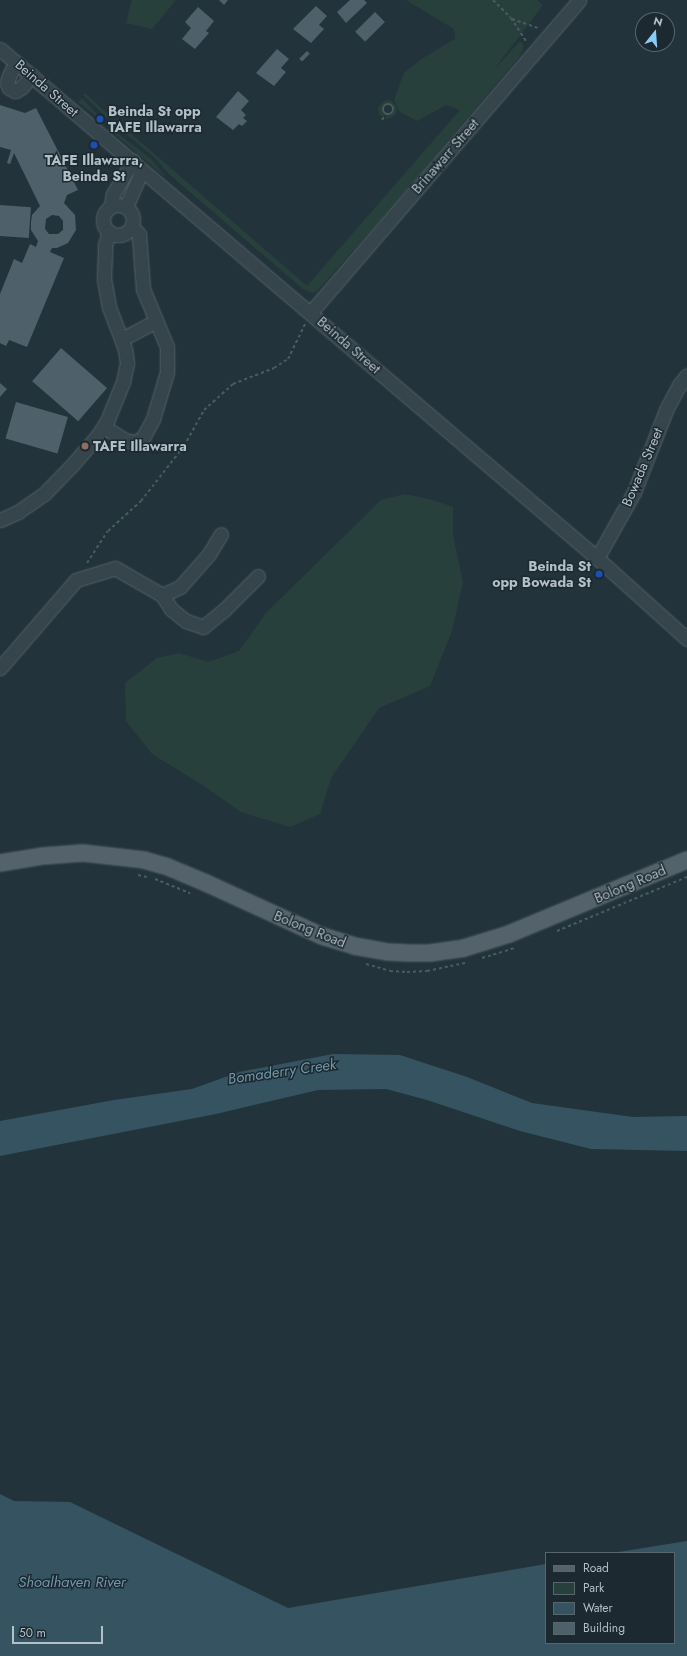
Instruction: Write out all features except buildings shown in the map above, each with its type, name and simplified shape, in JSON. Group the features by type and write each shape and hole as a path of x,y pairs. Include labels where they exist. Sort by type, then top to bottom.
{"main road":[{"name":"Bolong Road","path":"0,863 16,859 83,853 144,860 168,867 206,883 322,936 354,946 388,952 409,953 464,948 509,934 687,860"}],"street":[{"name":"Brinawarr Street","path":"311,312 579,0"},
{"name":"Beinda Street","path":"6,52 597,558 687,640"},
{"path":"6,52 9,76 7,83 9,88 15,91 21,88 32,75"},
{"path":"111,206 113,194 138,166"},
{"path":"126,208 138,166"},
{"path":"119,205 126,208 132,216 131,226 124,233 119,235 109,232 103,224 102,219 107,209 111,206 119,205"},
{"path":"104,427 116,435 134,442 142,439 153,419 167,372 167,347 143,289 139,234 131,226"},
{"path":"0,520 18,512 45,492 73,464 104,427 122,382 126,363 122,340 109,307 104,280 105,245 109,232"},
{"path":"122,340 156,321"},
{"name":"Bowada Street","path":"597,558 634,492 667,408 680,384 687,376"},
{"path":"162,595 180,587 209,554 221,534"},
{"path":"0,668 76,580 116,568 162,595 171,608 186,621 203,627 224,610 258,576"}],"path":[{"path":"493,0 511,18 533,53"},
{"path":"511,18 538,28 549,35"},
{"path":"382,120 386,114 390,114 392,111 392,106 389,105 383,108 386,114"},
{"path":"76,580 108,531 141,501 184,446 204,410 232,384 274,368 288,359 311,312"},
{"path":"131,873 152,878 194,894"},
{"path":"555,931 687,877"},
{"path":"475,960 519,946"},
{"path":"360,962 390,971 407,972 427,971 467,962"}],"green space":[{"path":"132,0 176,0 152,29 126,23"},
{"path":"406,0 537,0 543,5 493,71 520,41 524,46 520,56 383,217 317,291 312,293 303,289 169,174 155,158 112,122 114,119 307,286 460,110 446,105 417,121 400,112 394,100 404,73 423,58 455,39 454,29"},
{"path":"85,93 109,115 107,118 83,95"},
{"path":"82,98 97,114 96,116 78,102"},
{"path":"390,100 396,106 397,112 393,117 387,119 385,118 394,111 392,105 387,103 384,105 382,110 385,115 383,118 379,114 378,108 384,101"},
{"path":"112,129 151,159 165,176 110,130"},
{"path":"405,494 433,500 453,507 453,535 463,582 452,631 430,686 379,708 331,778 320,814 290,827 241,812 204,786 152,754 126,721 125,683 157,658 179,653 208,662 239,651 266,613 381,500"}],"water":[{"name":"Bomaderry Creek","path":"333,1054 400,1055 467,1077 532,1103 633,1117 687,1116 687,1151 591,1149 520,1131 427,1100 386,1089 318,1090 216,1114 0,1156 0,1121 114,1100 192,1089 239,1072"},
{"name":"Shoalhaven River","path":"0,1494 14,1501 70,1502 288,1608 545,1564 545,1644 675,1644 675,1552 618,1552 687,1541 687,1656 0,1656"}],"place":[{"name":"Beinda St opp TAFE Illawarra","path":"100,119"},
{"name":"TAFE Illawarra, Beinda St","path":"94,145"},
{"name":"TAFE Illawarra","path":"85,446"},
{"name":"Beinda St opp Bowada St","path":"599,574"}]}
